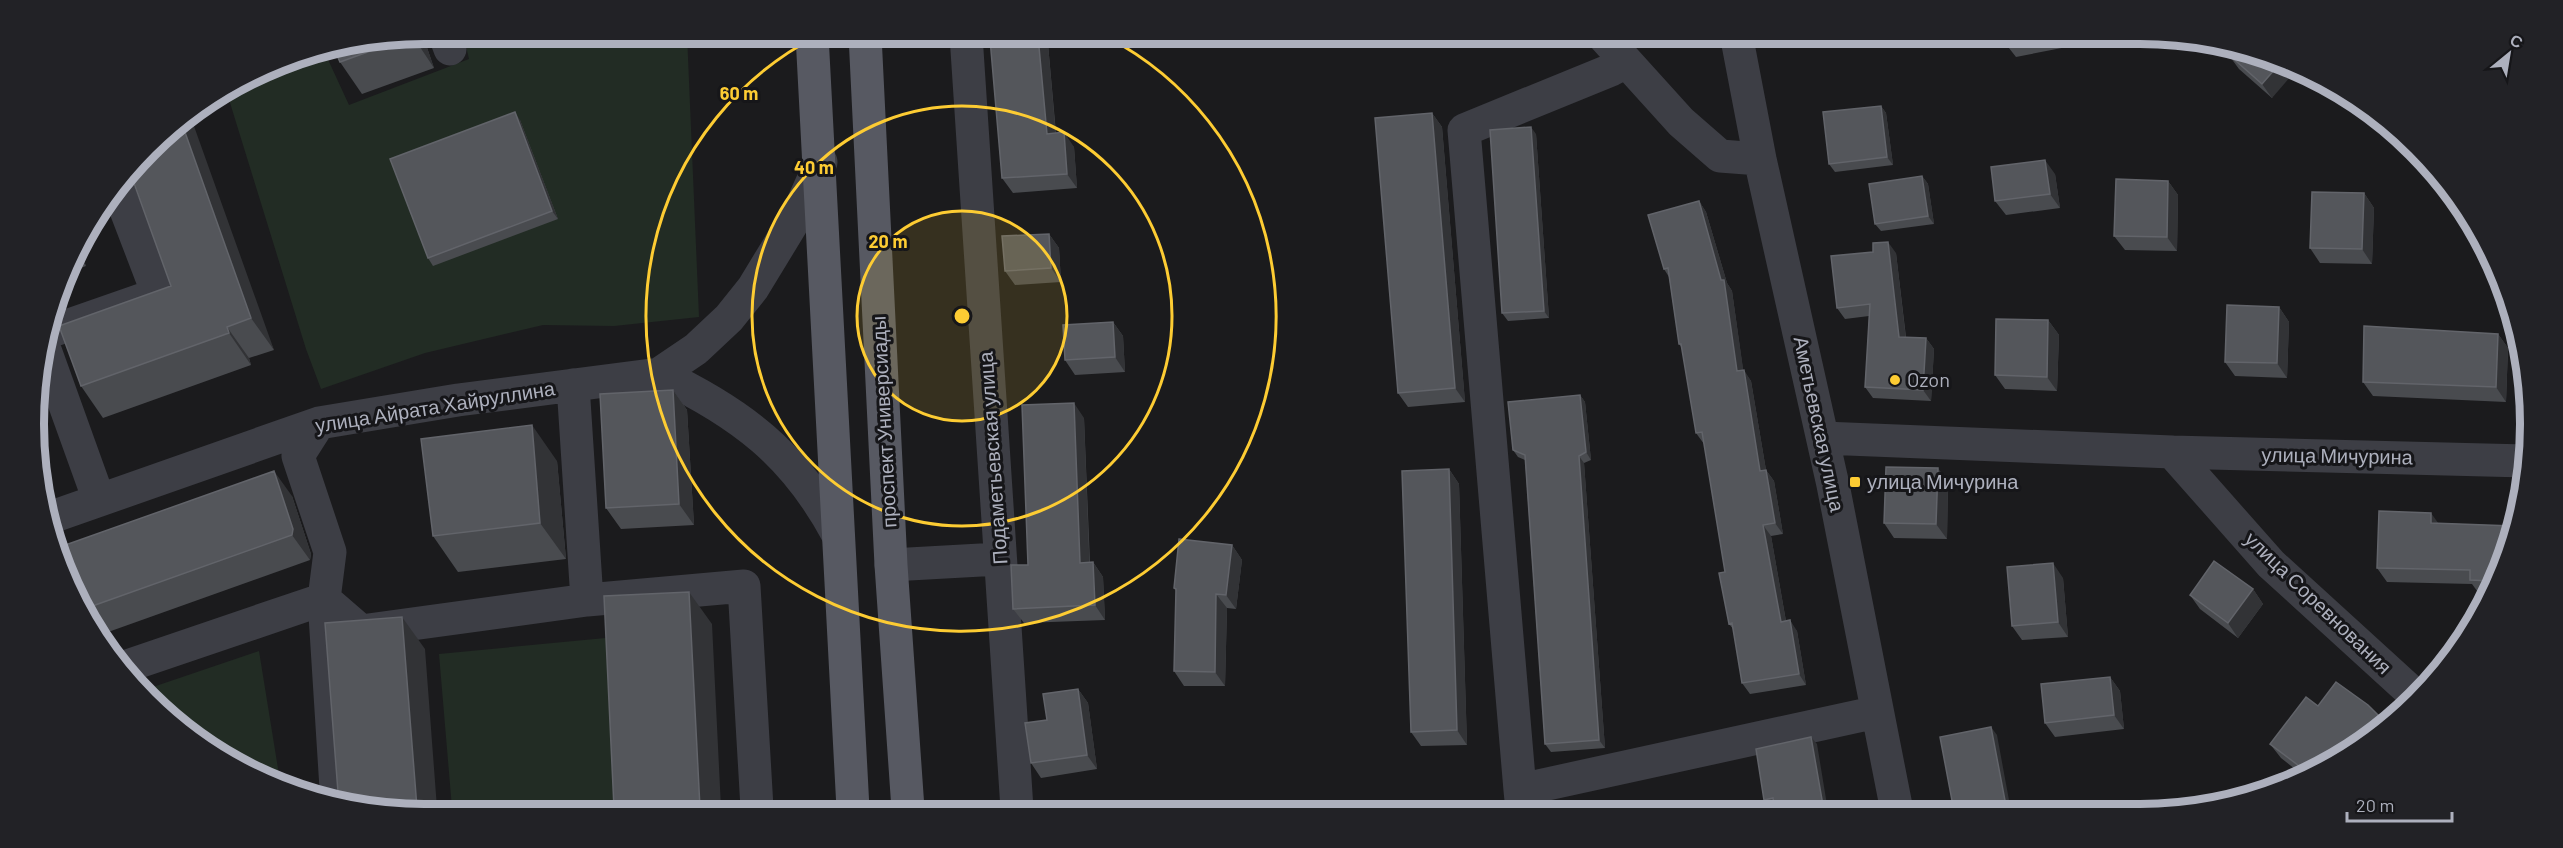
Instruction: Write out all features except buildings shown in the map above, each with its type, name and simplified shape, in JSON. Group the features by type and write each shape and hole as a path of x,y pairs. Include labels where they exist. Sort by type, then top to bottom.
{"main road":[{"path":"813,44 821,162 853,804"},
{"name":"проспект Универсиады","path":"865,44 891,565 908,804"}],"street":[{"name":"Подаметьевская улица","path":"967,44 1017,804"},
{"name":"Аметьевская улица","path":"1738,44 1760,159 1823,438 1896,804"},
{"path":"1616,50 1681,122 1720,156 1760,159"},
{"path":"1616,50 1611,70 1464,130 1521,800 1877,712"},
{"name":"улица Айрата Хайруллина","path":"55,516 319,423 458,400 659,374 696,349 729,318 753,288 798,214 821,162"},
{"path":"55,330 158,294 120,195"},
{"path":"49,361 99,500"},
{"path":"659,374 730,412 795,468 820,501 838,535"},
{"path":"573,385 587,600"},
{"path":"319,423 298,456 330,552 324,599 336,794"},
{"name":"улица Мичурина","path":"1823,438 2172,453 2518,461"},
{"name":"улица Соревнования","path":"2172,453 2271,564 2410,691"},
{"path":"891,565 999,560"},
{"path":"324,599 361,631 587,600 744,586 757,804"},
{"path":"130,665 324,599"}],"shaded area":[{"path":"466,44 687,44 699,317 614,326 543,325 425,353 321,389 306,349 228,98 278,72 326,56 349,105 469,59"},
{"path":"616,637 625,804 452,804 439,654"},
{"path":"259,651 279,776 234,754 192,726 150,688"}],"place":[{"name":"Ozon","path":"1895,380"},
{"name":"улица Мичурина","path":"1855,482"}]}
